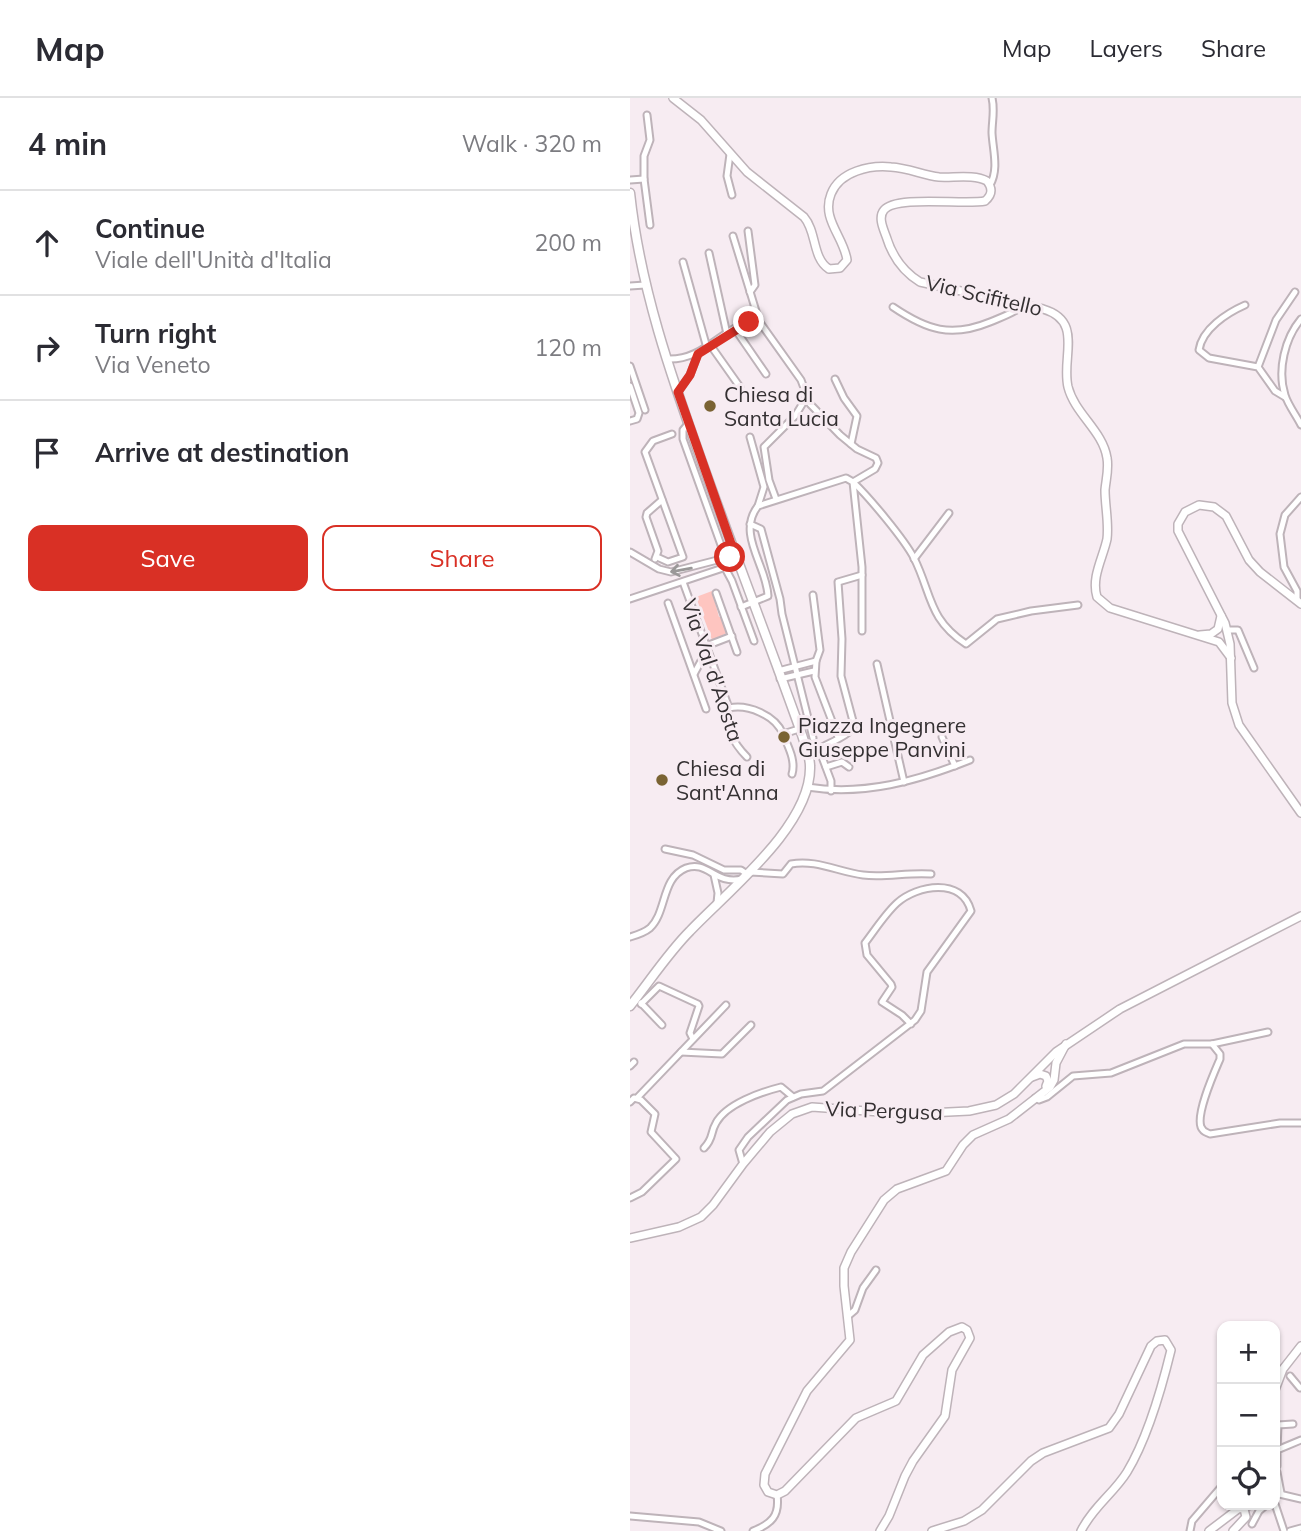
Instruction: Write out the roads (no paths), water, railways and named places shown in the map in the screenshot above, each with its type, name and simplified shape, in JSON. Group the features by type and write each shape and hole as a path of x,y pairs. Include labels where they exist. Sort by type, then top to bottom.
{"main road":[{"path":"674,98 702,120 747,172 808,222 821,263 832,270 839,268 847,260 833,229 829,211 831,195 845,177 867,169 891,167 933,176 982,179 990,185"},
{"name":"Via Scifitello","path":"990,185 990,195 985,201 891,205 882,212 881,222 894,257 904,271 920,282 1051,311 1059,316 1067,327 1068,388 1106,455 1108,529 1095,581 1097,597 1110,608 1193,635 1213,637"},
{"path":"630,193 645,285 667,359 810,763 807,787 790,824 746,875 725,891 681,940 636,1003"},
{"path":"1299,602 1260,572 1249,560 1226,516 1214,507 1199,505 1185,512 1178,524 1178,531 1221,612 1228,633 1232,703 1240,725 1301,813"},
{"path":"1213,637 1221,625 1221,612"},
{"path":"1213,637 1228,633"},
{"path":"1213,637 1231,658"},
{"name":"Via Pergusa","path":"630,1238 679,1227 701,1217 784,1118 802,1109 825,1107 908,1114 984,1109 1006,1100 1066,1044 1120,1009 1301,916"},
{"path":"880,1531 913,1461 944,1416 952,1370 970,1338 967,1330 962,1327 949,1332 923,1355 896,1401 856,1418 793,1484 777,1495 766,1489 765,1474 807,1391 850,1340 844,1268 850,1252 884,1199 897,1189 946,1171 963,1144 973,1135 1009,1119 1035,1098 1054,1080 1059,1057 1066,1044"},
{"path":"1046,1060 1053,1064 1055,1070"},
{"path":"1044,1090 1048,1081 1046,1060"},
{"path":"1029,1078 1044,1074 1048,1081"},
{"path":"932,1531 964,1521 982,1510 1031,1461 1043,1453 1108,1428 1119,1414 1150,1346 1165,1340 1171,1350 1161,1390 1132,1463 1121,1480 1093,1511 1082,1531"},
{"path":"1277,1384 1283,1369 1301,1346"},
{"path":"1209,1531 1237,1510"},
{"path":"1233,1531 1246,1517 1246,1510"}],"street":[{"path":"990,185 993,180 995,156 992,98"},
{"path":"647,115 650,140 645,156 644,178 650,225"},
{"path":"730,154 727,176 732,195"},
{"path":"630,180 644,178"},
{"path":"748,232 755,285 750,292"},
{"path":"733,236 759,321 801,380 806,398 851,444 876,458 878,463 875,469 853,482"},
{"path":"709,253 727,334"},
{"path":"683,262 709,347 740,387"},
{"path":"630,285 645,285"},
{"path":"1258,367 1276,320 1295,292"},
{"path":"1245,304 1225,314 1206,335 1199,350 1209,358 1258,367 1275,391 1285,397"},
{"path":"893,307 929,326 956,331 981,326 1024,305"},
{"path":"667,359 698,354 744,323 755,310"},
{"path":"1301,319 1291,330 1287,340 1283,366 1285,397 1301,425"},
{"path":"744,323 759,321"},
{"path":"735,329 766,374"},
{"path":"678,392 690,375 698,354"},
{"path":"630,366 645,410"},
{"path":"835,379 857,416 851,444"},
{"path":"630,386 639,413 637,419 630,421"},
{"path":"776,499 769,480 764,447 795,415 806,398"},
{"path":"688,424 683,430 683,439 723,560 723,568 754,641"},
{"path":"657,557 668,562 683,557 645,450 653,441 672,434"},
{"path":"741,607 767,598 768,593 753,545 750,524 764,487 750,437"},
{"path":"758,506 842,478 853,482 914,559 935,614 946,628 966,644 997,619 1078,605"},
{"path":"853,482 862,576 862,631"},
{"path":"1299,602 1297,591 1284,567 1280,542 1285,515 1301,497"},
{"path":"652,565 658,551 646,517 662,500"},
{"path":"914,559 950,513"},
{"path":"750,524 761,529 813,738"},
{"path":"630,552 664,571 671,572 737,559"},
{"path":"630,599 723,568 737,559"},
{"path":"831,790 831,781 819,749 852,730 854,725 841,676 842,639 838,582 862,576"},
{"name":"Via Val d'Aosta","path":"683,582 729,708 727,727 737,748 747,757"},
{"path":"716,593 737,652"},
{"path":"813,595 820,650 814,671 838,737"},
{"path":"668,603 706,709"},
{"path":"1228,633 1238,631 1254,668"},
{"path":"694,674 707,648 732,636"},
{"path":"779,675 794,666 816,661"},
{"path":"877,664 905,782"},
{"path":"779,675 814,671"},
{"path":"729,708 746,707 774,720 792,756 792,774"},
{"path":"783,734 799,729"},
{"path":"943,737 955,766"},
{"path":"807,787 831,790 866,789 905,782 970,760"},
{"path":"825,767 842,762 849,767"},
{"path":"665,849 693,855 724,870 741,870 746,875"},
{"path":"630,937 643,932 653,923 672,879 681,871 696,867 726,881 746,875 783,874 791,864 804,862 865,875 930,874"},
{"path":"715,875 725,891"},
{"path":"725,891 726,881"},
{"path":"743,1164 739,1150 774,1111 793,1097 823,1091 911,1024 921,1011 926,972 971,911 964,896 949,888 923,891 895,905 865,943 867,955 892,987 882,1002 911,1024"},
{"path":"662,1025 636,1003 659,986 698,1004 690,1033 693,1039"},
{"path":"630,1102 637,1098 726,1005"},
{"path":"681,1052 722,1054 751,1025"},
{"path":"1035,1098 1039,1100 1047,1097 1073,1076 1111,1073 1184,1044 1212,1044 1268,1032"},
{"path":"1212,1044 1220,1054 1220,1059 1202,1113 1200,1125 1204,1132 1210,1134 1280,1123 1301,1123"},
{"path":"704,1148 713,1138 716,1122 741,1101 780,1087 793,1097"},
{"path":"630,1198 642,1192 677,1160 651,1132 655,1114 637,1098"},
{"path":"848,1316 855,1310 863,1288 876,1270"},
{"path":"1290,1376 1301,1389"},
{"path":"1277,1447 1278,1424 1293,1424"},
{"path":"1280,1449 1301,1440"},
{"path":"1190,1531 1192,1521 1217,1492"},
{"path":"1280,1494 1301,1499"},
{"path":"753,1531 772,1522 776,1516 777,1495"},
{"path":"1252,1524 1260,1510"},
{"path":"1277,1510 1284,1531"},
{"path":"630,1516 699,1522 720,1531"},
{"path":"1290,1531 1301,1528"}],"place":[{"name":"Chiesa di Santa Lucia","path":"710,406"},
{"name":"Piazza Ingegnere Giuseppe Panvini","path":"784,737"},
{"name":"Chiesa di Sant'Anna","path":"662,780"}]}
